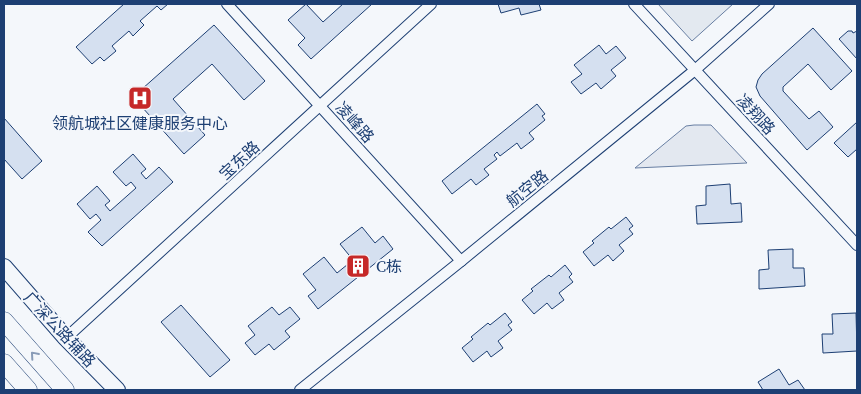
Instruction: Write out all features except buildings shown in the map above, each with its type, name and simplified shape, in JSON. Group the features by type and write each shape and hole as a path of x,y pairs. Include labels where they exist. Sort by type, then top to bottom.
{"highway":[{"path":"4,321 65,390"},
{"path":"4,363 28,390"},
{"path":"4,383 16,390"}],"main road":[{"name":"广深公路辅路","path":"4,267 66,338 117,390"}],"street":[{"name":"凌峰路","path":"227,4 461,261"},
{"name":"宝东路","path":"66,338 431,4"},
{"name":"凌翔路","path":"634,4 857,245"},
{"name":"航空路","path":"300,390 695,70 769,4"}],"shaded area":[{"path":"658,4 733,4 692,41"},
{"path":"711,125 747,163 635,168 686,126"}],"place":[{"name":"领航城社区健康服务中心","path":"140,98"},
{"name":"C栋","path":"358,266"}]}
